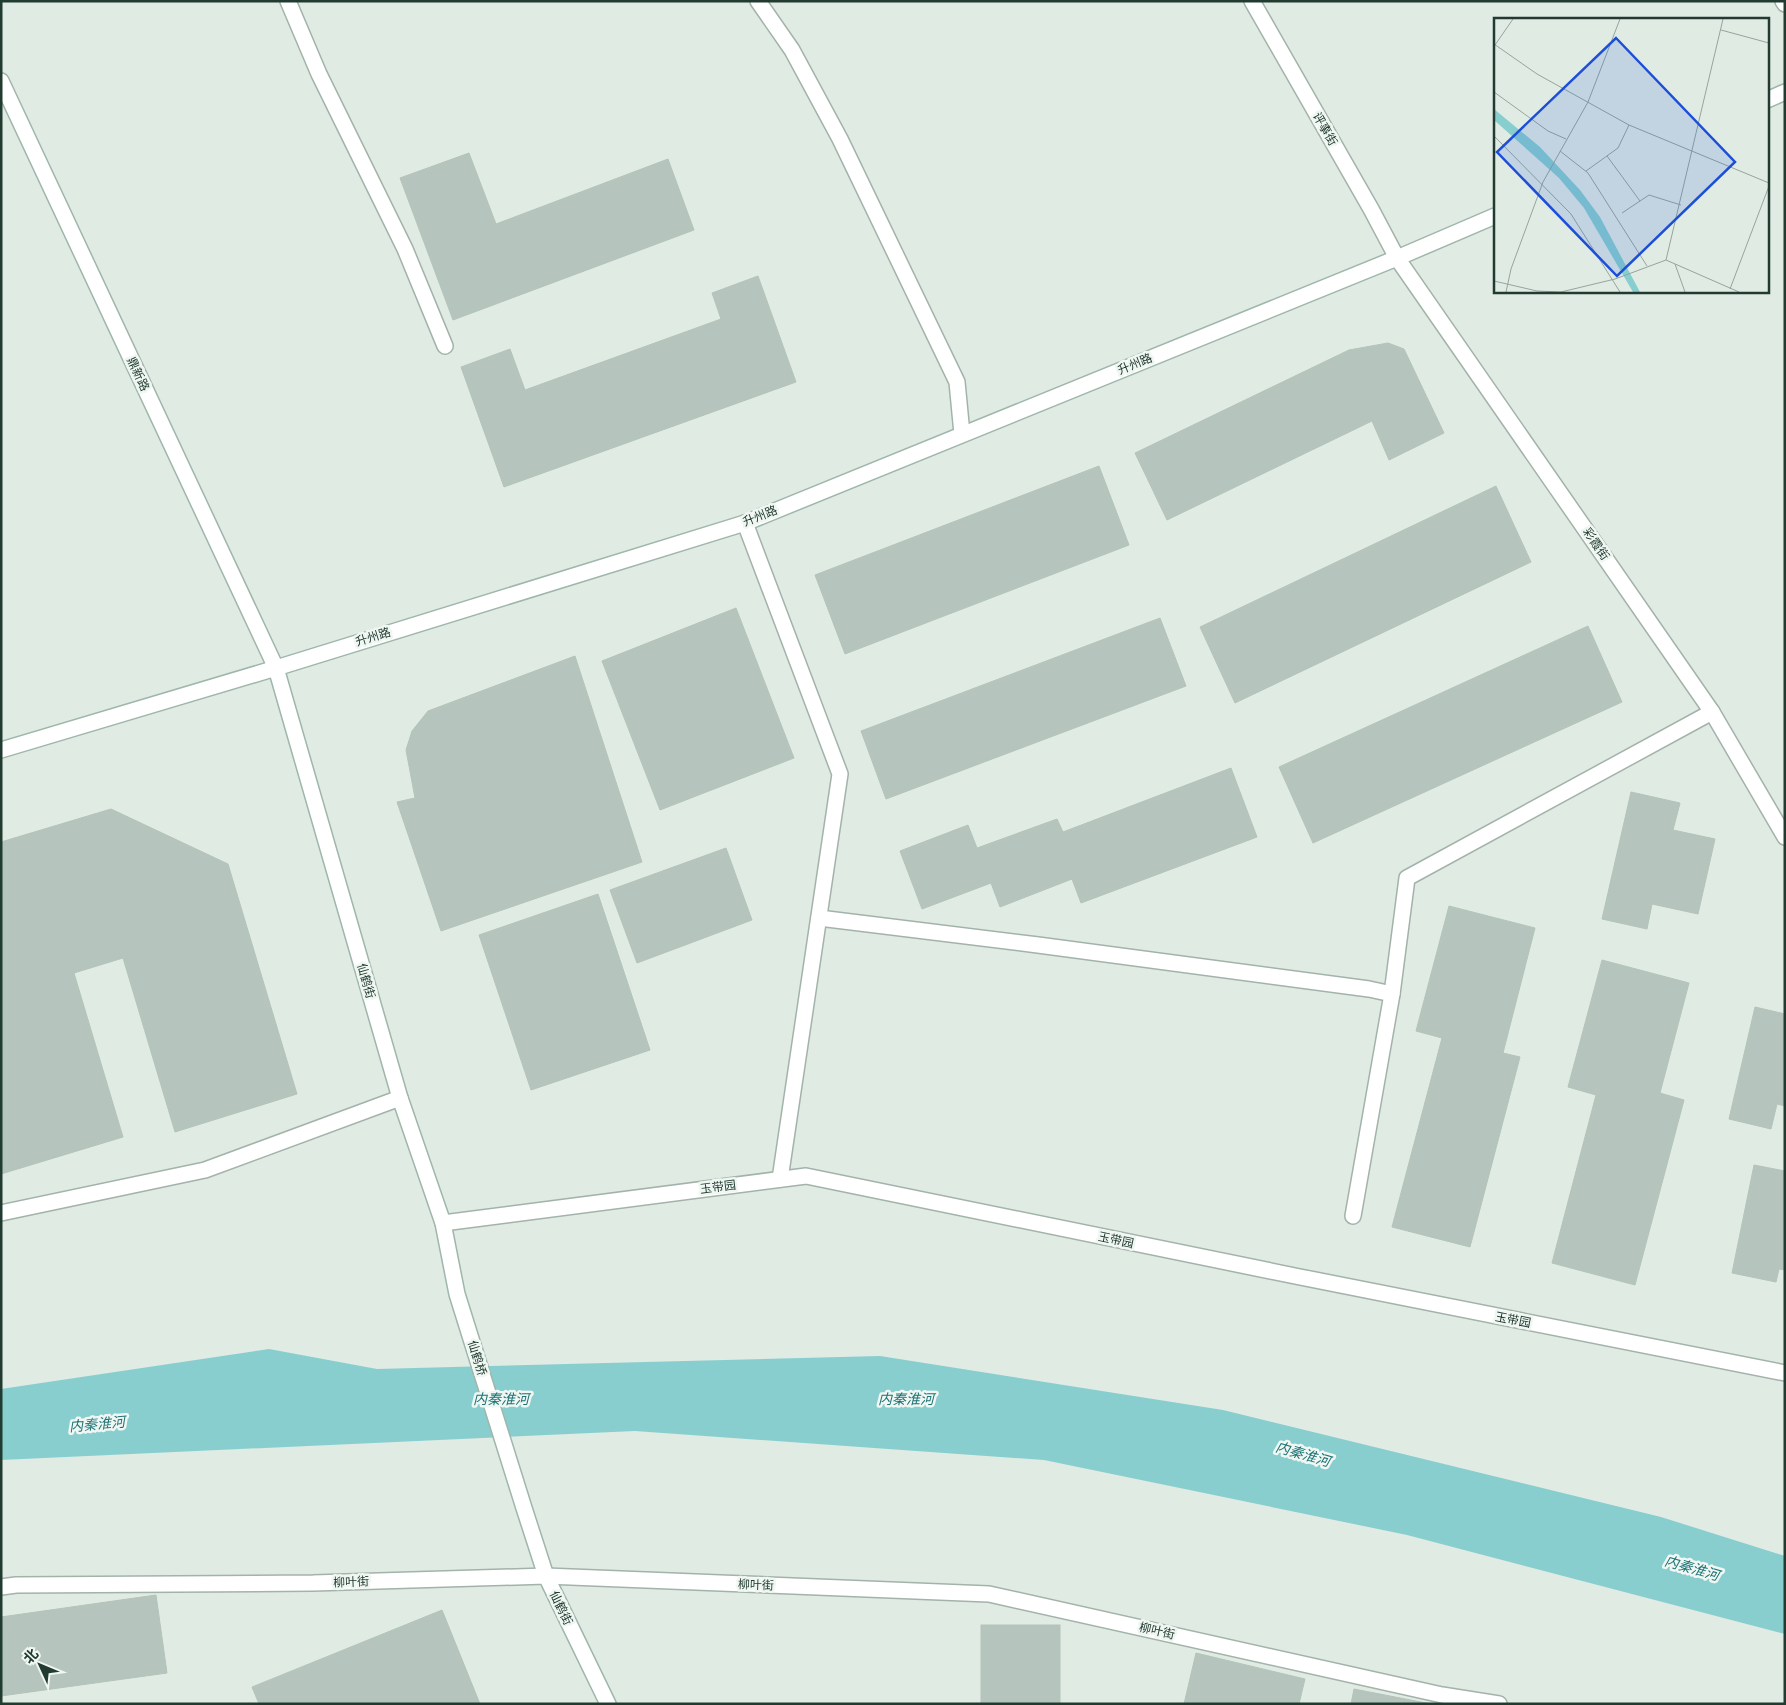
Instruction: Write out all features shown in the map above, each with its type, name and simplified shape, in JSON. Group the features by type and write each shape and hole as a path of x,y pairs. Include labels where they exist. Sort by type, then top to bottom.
{"street":[{"path":"288,1 319,74 405,249 445,346"},
{"path":"758,1 792,50 840,139 957,382 962,434"},
{"name":"评事街","path":"1252,1 1397,258"},
{"name":"鼎新路","path":"1,81 276,668"},
{"path":"1768,100 1785,92"},
{"name":"升州路","path":"1,750 276,668 745,523 1397,258 1494,216"},
{"name":"彩霞街","path":"1397,258 1712,712 1785,837"},
{"path":"745,523 840,774 780,1179"},
{"name":"仙鹤街","path":"276,668 400,1098 443,1223 457,1294"},
{"path":"1353,1216 1392,994 1407,878 1712,712"},
{"path":"819,918 1038,944 1392,994"},
{"path":"1,1213 205,1170 400,1098"},
{"name":"玉带园","path":"443,1223 806,1176 1300,1278 1785,1373"},
{"name":"仙鹤桥","path":"457,1294 524,1508"},
{"name":"仙鹤街","path":"524,1508 546,1576 608,1704"},
{"name":"柳叶街","path":"1,1587 16,1585 313,1583 546,1576 989,1594 1442,1695 1499,1704"}],"water":[{"name":"内秦淮河","path":"269,1349 377,1369 880,1356 1223,1410 1661,1517 1785,1556 1785,1634 1407,1535 1044,1460 635,1431 1,1460 1,1389"}],"building":[{"path":"469,153 496,224 668,159 694,230 453,320 400,178"},
{"path":"758,276 796,382 504,487 461,367 510,349 525,390 721,319 712,293"},
{"path":"1388,343 1404,349 1444,433 1389,460 1372,421 1167,520 1135,453 1349,350"},
{"path":"1099,466 1129,545 845,654 815,575"},
{"path":"1496,486 1531,562 1235,703 1200,627"},
{"path":"736,608 794,758 660,810 602,661"},
{"path":"1160,618 1186,686 886,799 861,731"},
{"path":"1588,626 1622,702 1313,843 1279,767"},
{"path":"575,656 642,862 441,931 397,802 415,798 406,750 412,731 428,711"},
{"path":"1231,768 1257,837 1081,903 1072,879 1000,907 991,883 922,909 900,851 968,825 977,848 1057,819 1063,832"},
{"path":"1631,792 1680,803 1673,830 1715,839 1698,914 1652,904 1647,929 1602,919"},
{"path":"111,809 228,864 297,1094 175,1132 123,958 74,973 123,1137 1,1174 1,842"},
{"path":"726,848 752,920 637,963 610,890"},
{"path":"598,894 650,1050 531,1090 479,935"},
{"path":"1449,906 1535,928 1503,1053 1520,1057 1470,1247 1392,1227 1442,1038 1416,1031"},
{"path":"1602,960 1689,983 1660,1093 1684,1100 1635,1285 1552,1263 1596,1095 1568,1087"},
{"path":"1755,1007 1785,1014 1785,1106 1777,1104 1771,1129 1729,1119"},
{"path":"1754,1165 1785,1171 1785,1270 1779,1269 1776,1282 1732,1273"},
{"path":"156,1595 167,1673 1,1696 1,1617"},
{"path":"442,1610 480,1704 259,1704 252,1687"},
{"path":"981,1625 1060,1625 1060,1704 981,1704"},
{"path":"1196,1653 1305,1679 1299,1704 1184,1704"},
{"path":"1354,1689 1431,1704 1351,1704"}]}
